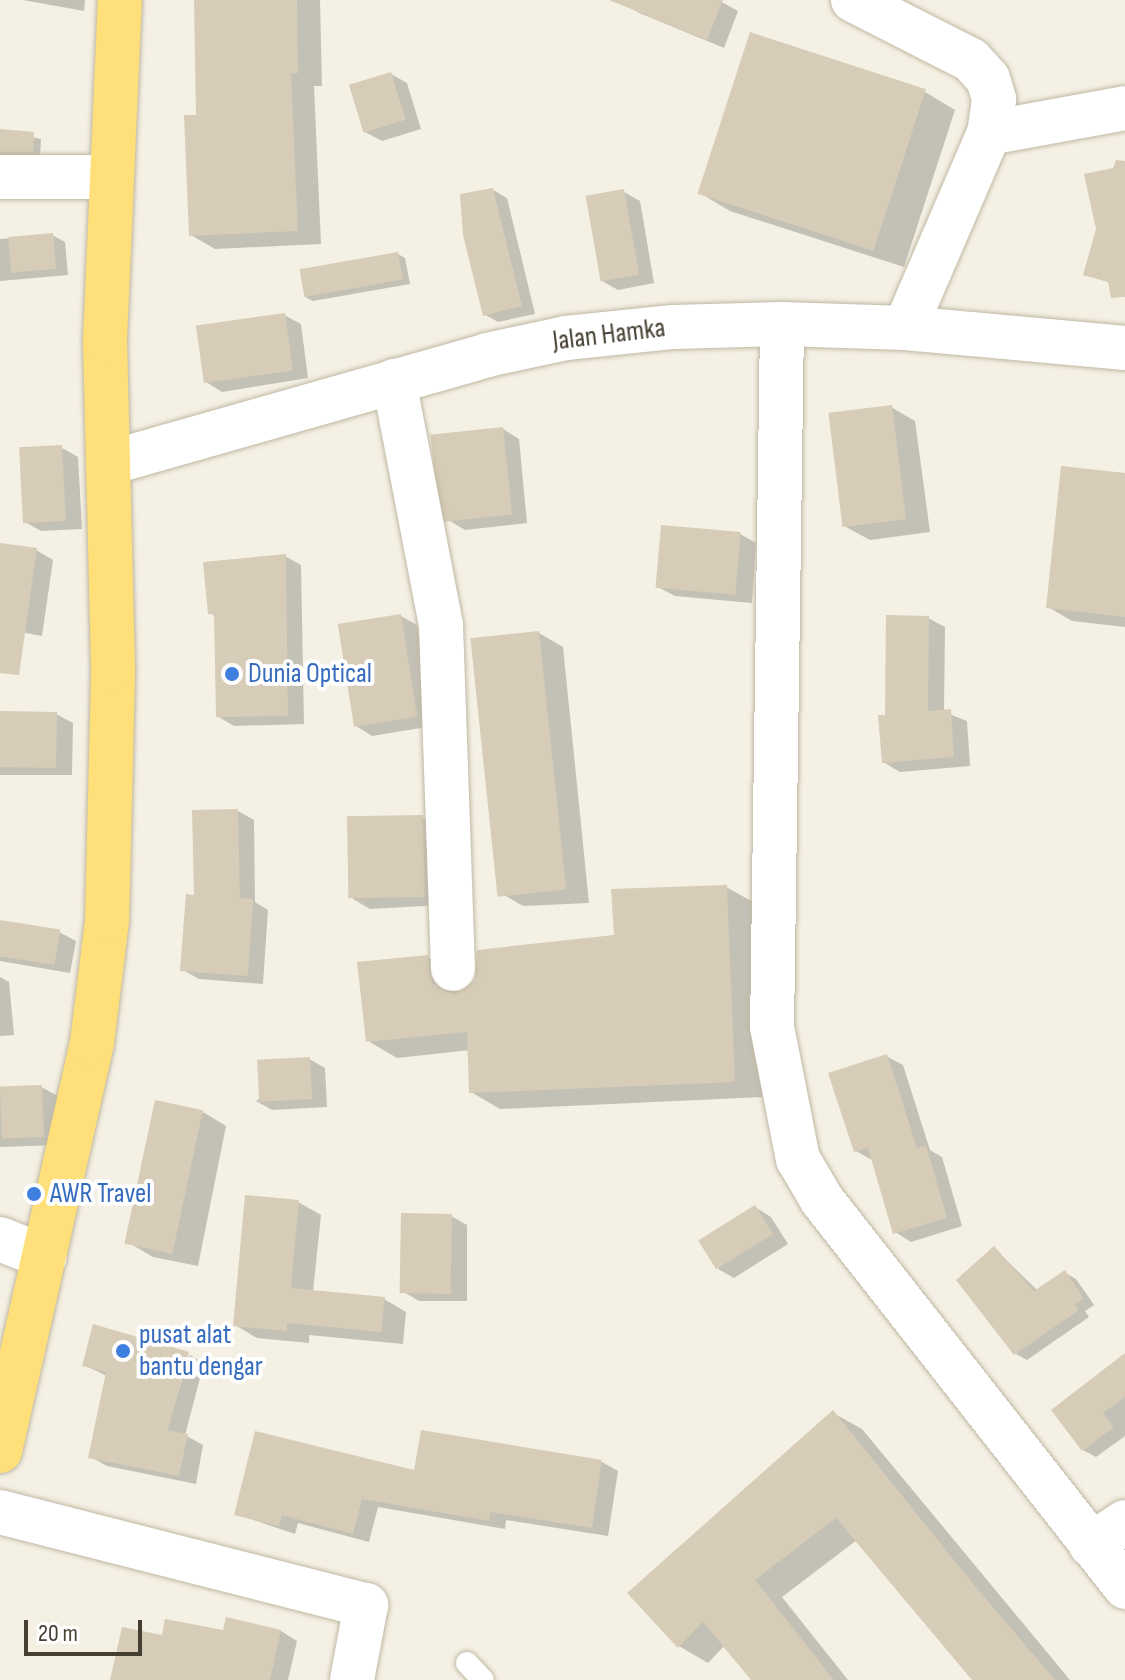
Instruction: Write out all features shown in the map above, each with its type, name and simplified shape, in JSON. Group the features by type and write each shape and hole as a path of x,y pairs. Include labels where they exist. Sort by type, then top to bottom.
{"highway":[{"path":"0,1451 92,1043 107,921 113,667 109,177 120,0"}],"street":[{"path":"853,0 971,60 988,79 994,99 989,133 905,328"},
{"path":"989,133 1125,108"},
{"path":"0,177 109,177"},
{"path":"782,324 772,1027 784,1110 798,1159 822,1200 1108,1534 1125,1587"},
{"name":"Jalan Hamka","path":"109,463 394,381 566,338 673,327 782,324 905,328 1125,348"},
{"path":"394,381 441,625 453,969"},
{"path":"0,1239 45,1257"},
{"path":"0,1512 366,1605 352,1680"}],"lane":[{"path":"467,1663 483,1680"}],"building":[{"path":"194,0 297,0 298,73 291,74 298,231 189,236 184,115 196,115"},
{"path":"609,0 723,0 707,40"},
{"path":"750,32 926,89 873,251 697,194"},
{"path":"391,72 406,120 364,133 349,85"},
{"path":"0,129 34,132 33,152 0,152"},
{"path":"1116,160 1125,161 1125,297 1111,298 1108,282 1083,275 1096,229 1084,174 1113,168"},
{"path":"493,188 522,306 483,316 463,235 460,194"},
{"path":"624,189 639,275 601,281 586,196"},
{"path":"53,233 56,269 11,273 8,237"},
{"path":"398,252 403,280 304,297 300,269"},
{"path":"285,313 293,370 204,383 196,326"},
{"path":"892,405 906,519 842,527 828,413"},
{"path":"503,427 512,515 440,522 430,435"},
{"path":"62,445 66,521 23,523 19,447"},
{"path":"1061,466 1125,473 1125,617 1046,608"},
{"path":"661,525 741,532 735,595 656,588"},
{"path":"0,543 37,548 19,675 0,673"},
{"path":"286,554 288,716 216,717 214,614 208,614 203,562"},
{"path":"401,614 417,717 354,727 338,624"},
{"path":"886,615 929,616 928,711 951,709 954,757 882,763 878,715 885,715"},
{"path":"539,631 566,890 498,897 470,638"},
{"path":"0,711 57,712 56,768 0,767"},
{"path":"238,809 240,898 253,899 248,976 180,971 186,894 194,895 192,810"},
{"path":"423,815 424,897 348,898 347,816"},
{"path":"727,885 735,1082 469,1093 467,1032 366,1042 357,962 428,955 432,983 455,994 475,980 477,950 614,935 611,889"},
{"path":"0,920 60,930 55,965 0,956"},
{"path":"887,1054 917,1148 926,1145 947,1218 893,1234 868,1148 854,1152 828,1073"},
{"path":"310,1057 312,1099 259,1102 257,1060"},
{"path":"42,1085 44,1137 2,1138 0,1086"},
{"path":"155,1100 203,1110 172,1254 124,1244"},
{"path":"245,1195 299,1200 291,1288 385,1297 381,1332 287,1323 287,1331 233,1326"},
{"path":"755,1205 773,1234 716,1269 698,1241"},
{"path":"401,1213 452,1214 451,1294 400,1293"},
{"path":"994,1246 1034,1291 1065,1270 1084,1299 1075,1304 1079,1310 1014,1355 956,1280"},
{"path":"93,1324 189,1352 168,1430 188,1434 179,1476 88,1458 106,1372 82,1366"},
{"path":"1125,1353 1125,1397 1103,1413 1114,1427 1082,1451 1051,1410"},
{"path":"833,1410 1055,1680 972,1680 836,1518 755,1580 834,1680 751,1680 703,1622 678,1648 627,1593"},
{"path":"421,1430 602,1460 592,1528 490,1512 489,1521 362,1499 353,1534 282,1515 279,1526 234,1515 255,1431 414,1470"},
{"path":"226,1617 281,1630 270,1680 110,1680 122,1627 162,1635 165,1619 223,1630"}],"place":[{"name":"Dunia Optical","path":"232,674"},
{"name":"AWR Travel","path":"34,1194"},
{"name":"pusat alat bantu dengar","path":"123,1351"}]}
